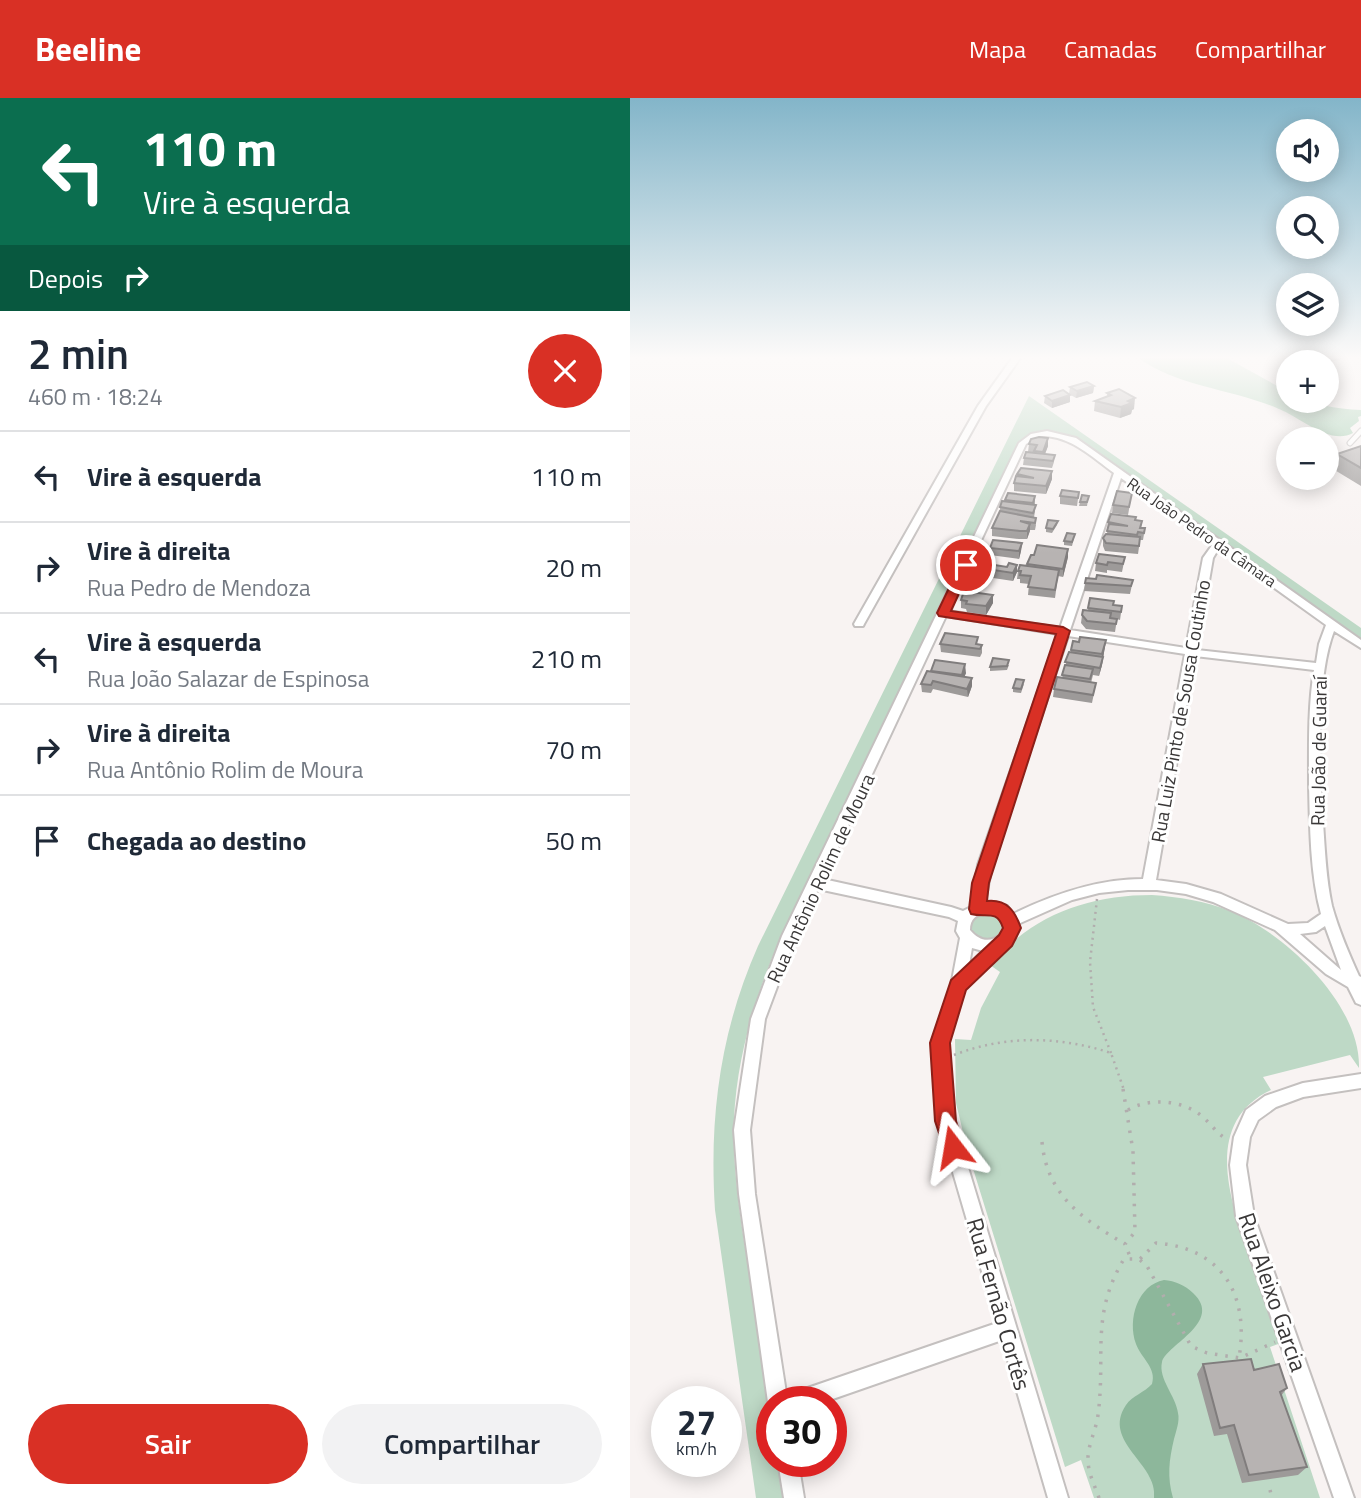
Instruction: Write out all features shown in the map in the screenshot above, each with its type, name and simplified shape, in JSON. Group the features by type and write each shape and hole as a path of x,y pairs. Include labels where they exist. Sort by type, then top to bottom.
{"street":[{"path":"859,624 973,422"},
{"name":"Rua João Pedro da Câmara","path":"1038,434 1063,435 1073,440 1361,645"},
{"name":"Rua Antônio Rolim de Moura","path":"776,1386 747,1194 742,1130 758,1019 789,936 1023,443 1028,437 1038,434"},
{"path":"977,909 985,865 1118,474"},
{"name":"Rua Luiz Pinto de Sousa Coutinho","path":"1149,882 1208,558 1219,543"},
{"path":"943,613 1190,652 1320,667"},
{"name":"Rua João de Guaraí","path":"1332,624 1325,634 1320,667 1314,803 1322,888 1328,917 1357,982 1361,999"},
{"path":"1011,921 1072,893 1149,882 1193,891 1233,904 1286,930 1343,980 1357,982"},
{"path":"816,883 951,912 965,918"},
{"path":"994,907 1008,915 1011,921 1010,935 998,945 981,946 967,938 963,932 965,918 977,909 994,907"},
{"path":"1286,930 1311,928 1328,917"},
{"name":"Rua Fernão Cortês","path":"967,938 958,986 940,1043 946,1121 1058,1498"},
{"name":"Rua Fernão Cortês","path":"958,986 998,945"},
{"name":"Rua Aleixo Garcia","path":"1345,1498 1245,1216 1238,1165 1241,1145 1252,1115 1271,1101 1303,1090 1361,1082"},
{"path":"842,1386 1006,1329"},
{"path":"791,1477 794,1498"}],"lane":[{"path":"1350,443 1361,431"}],"path":[{"path":"1098,888 1090,962 1093,1007 1121,1078 1133,1151 1135,1232 1125,1244"},
{"path":"941,1062 968,1048 999,1041 1061,1042 1111,1053"},
{"path":"1127,1111 1133,1105 1143,1104 1190,1107 1202,1115 1219,1136 1241,1145"},
{"path":"1042,1142 1042,1160 1046,1172 1068,1203 1084,1220 1125,1244 1131,1259"},
{"path":"1099,1498 1088,1463 1099,1403 1101,1309 1116,1271 1124,1259 1140,1259 1156,1243 1168,1242 1200,1253 1217,1266 1237,1293 1241,1308 1244,1347 1236,1369"},
{"path":"1140,1259 1191,1346 1207,1353 1240,1357 1288,1337"},
{"path":"1270,1490 1272,1498"}],"shaded area":[{"path":"1016,422 1067,422 1361,628 1361,641 1073,437 1045,432 1031,435 1019,442 772,958 743,1052 735,1101 734,1150 742,1228 767,1386 756,1386 756,1477 781,1477 784,1498 756,1498 715,1210 714,1142 720,1075 734,1010 758,946"},
{"path":"1303,422 1357,422 1350,428 1353,433 1339,436 1339,427 1312,427"},
{"path":"1152,895 1192,900 1230,911 1272,935 1294,952 1333,995 1347,1019 1356,1043 1359,1068 1350,1055 1263,1077 1271,1090 1249,1104 1236,1122 1229,1143 1227,1166 1235,1213 1281,1343 1270,1347 1320,1498 1094,1498 1081,1460 1065,1467 967,1149 956,1103 955,1039 971,1040 981,1008 1000,972 990,965 1024,933 1063,911 1106,899"},
{"path":"981,911 995,912 1005,919 1003,936 984,942 969,932 968,923"},
{"path":"1164,1280 1190,1290 1201,1304 1202,1313 1191,1332 1162,1362 1161,1368 1177,1407 1178,1419 1169,1468 1173,1498 1154,1498 1148,1474 1125,1442 1120,1418 1126,1405 1152,1384 1150,1368 1136,1344 1134,1314 1147,1289"}],"building":[{"path":"1048,438 1043,452 1034,451 1037,445 1029,444 1031,439"},
{"path":"1361,446 1361,468 1339,455"},
{"path":"1026,452 1055,455 1053,461 1024,458"},
{"path":"1021,468 1052,471 1046,486 1014,483 1016,476 1034,478 1017,474"},
{"path":"1062,490 1079,492 1078,498 1060,496"},
{"path":"1117,491 1132,493 1129,507 1113,505"},
{"path":"1008,493 1035,496 1033,503 1005,500"},
{"path":"1082,495 1089,496 1087,502 1080,502"},
{"path":"1002,501 1036,505 1033,513 1000,507"},
{"path":"1000,511 1036,518 1035,523 1020,521 1030,524 1027,531 992,528"},
{"path":"1111,514 1136,517 1135,520 1142,521 1140,528 1145,528 1144,533 1138,532 1137,535 1107,531 1109,524 1128,526 1108,522"},
{"path":"1048,520 1058,521 1053,529 1046,528"},
{"path":"1067,533 1075,534 1072,542 1064,541"},
{"path":"1106,534 1140,537 1139,546 1106,543 1103,538"},
{"path":"993,540 1022,543 1019,551 990,548"},
{"path":"1037,545 1068,549 1063,569 1027,564"},
{"path":"1099,554 1125,557 1123,564 1108,562 1107,565 1096,563"},
{"path":"978,558 991,559 988,564 1007,567 1009,563 1017,565 1013,573 973,567"},
{"path":"1020,565 1059,570 1055,590 1028,587 1031,576 1020,575"},
{"path":"1097,575 1133,580 1131,586 1085,583 1086,578 1096,579"},
{"path":"964,591 993,595 986,606 966,604 967,601 961,600"},
{"path":"1090,598 1114,601 1113,605 1122,606 1121,612 1088,608"},
{"path":"1083,610 1111,613 1110,618 1117,619 1116,624 1087,621 1082,615"},
{"path":"945,633 978,637 976,644 982,645 980,649 940,644"},
{"path":"1080,637 1106,640 1102,654 1071,650 1073,641 1079,642"},
{"path":"1069,652 1103,657 1100,668 1065,662"},
{"path":"993,658 1009,660 1007,666 990,667"},
{"path":"935,660 965,664 962,675 931,671"},
{"path":"1065,665 1093,669 1090,679 1062,675"},
{"path":"927,671 972,678 967,689 933,681 931,685 921,684"},
{"path":"1057,677 1096,683 1093,695 1054,689"},
{"path":"1016,679 1024,680 1021,689 1013,688"},
{"path":"1251,1359 1254,1370 1279,1364 1287,1388 1280,1392 1307,1467 1249,1475 1234,1425 1220,1428 1203,1364"}],"route":[{"path":"953,1147 942,1090 940,1043 958,986 1010,935 1011,921 1002,910 994,907 977,909 980,883 1063,631 943,613 966,565"}]}
